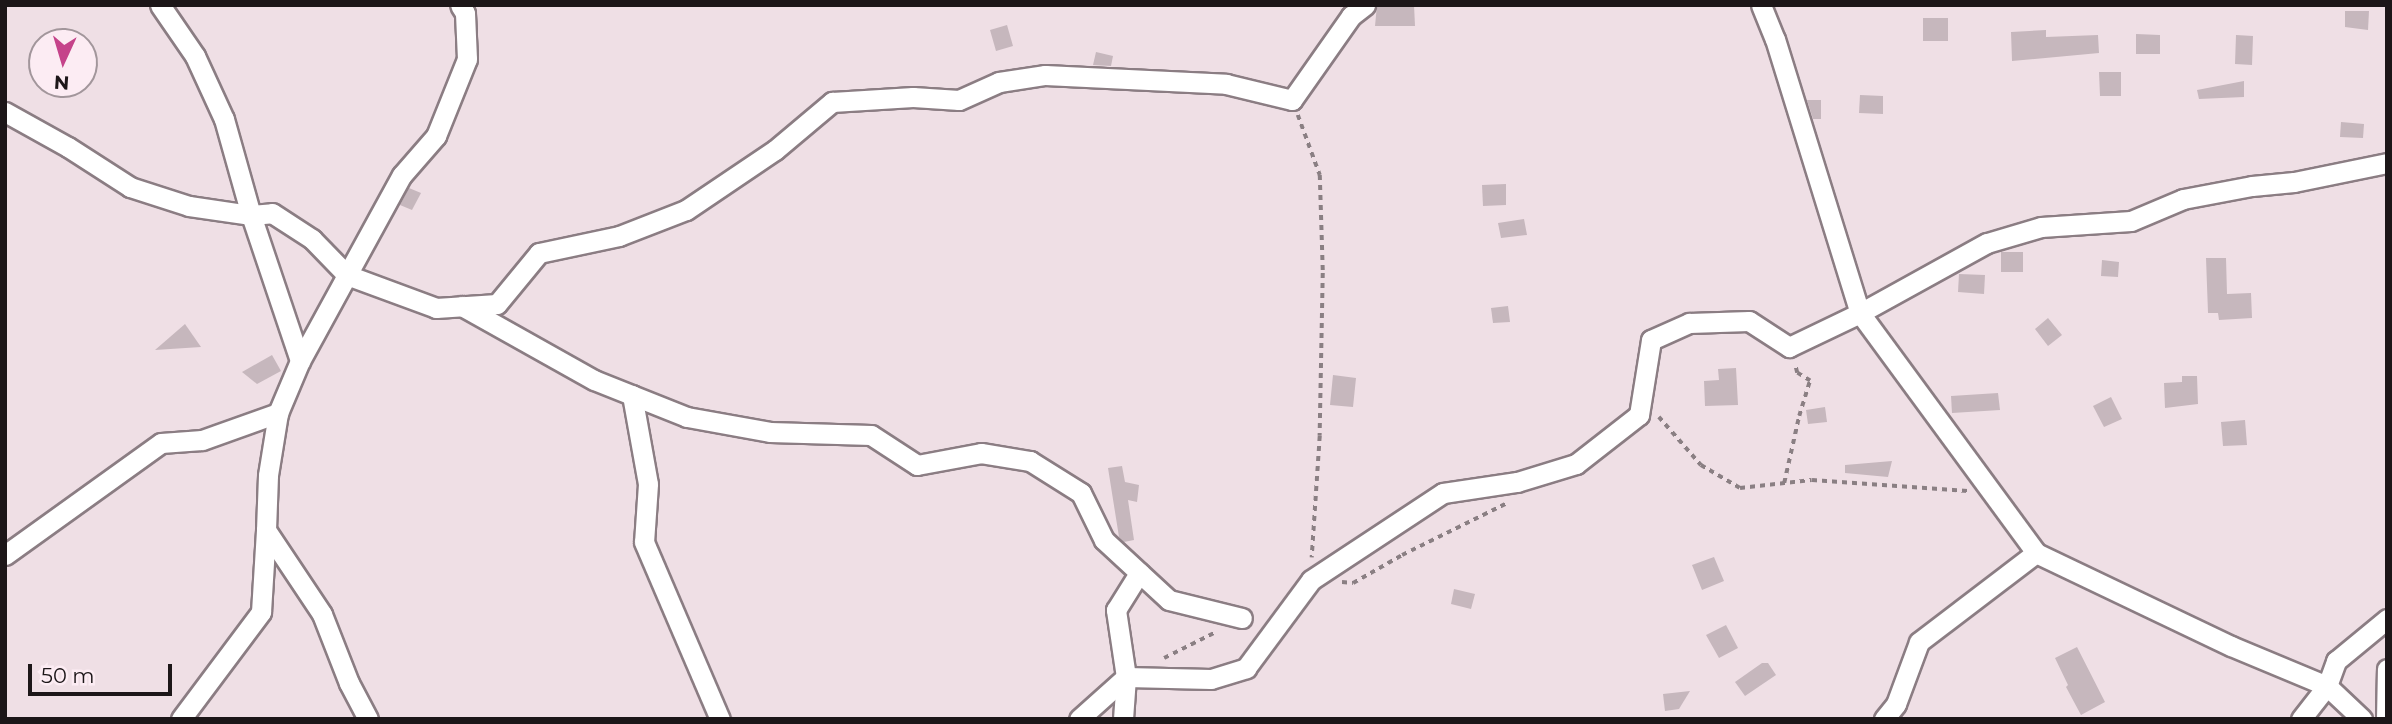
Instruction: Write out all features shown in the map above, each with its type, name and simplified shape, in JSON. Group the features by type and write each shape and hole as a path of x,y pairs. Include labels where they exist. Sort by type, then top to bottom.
{"street":[{"path":"160,5 195,56 224,119 251,215 300,362"},
{"path":"181,719 261,612 268,475 278,413 300,362 402,175 436,136 467,59 465,13 460,5"},
{"path":"5,112 68,147 130,187 190,206 251,215 272,213 312,239 347,275 436,308 498,304 539,253 619,236 686,209 775,150 832,102 902,97 959,100 999,82 1045,75 1226,84 1292,100 1351,16 1365,5"},
{"path":"1761,5 1775,39 1860,313 2036,553 2231,646 2327,686 2362,719"},
{"path":"1079,719 1126,677 1211,679 1246,668 1311,580 1443,493 1517,482 1576,464 1639,415 1651,341 1689,323 1749,321 1788,347 1860,313 1987,243 2041,227 2131,221 2183,199 2252,186 2294,182 2387,163"},
{"path":"462,306 594,380 687,417 771,432 871,435 917,464 981,453 1030,461 1081,493 1104,540 1169,600 1242,618"},
{"path":"632,395 648,484 644,542 720,719"},
{"path":"5,555 161,443 202,440 278,413"},
{"path":"266,530 321,614 349,683 368,719"},
{"path":"1884,719 1896,704 1919,642 2036,553"},
{"path":"1123,719 1126,677 1116,610 1139,573"},
{"path":"2301,719 2327,686 2336,661 2387,619"},
{"path":"2386,719 2387,669"}],"path":[{"path":"1292,100 1320,175 1323,273 1320,436 1311,580 1353,583 1402,555 1510,502"},
{"path":"1784,483 1810,381 1797,373 1788,347"},
{"path":"1641,404 1666,422 1701,464 1740,488 1812,480 1991,492"},
{"path":"1160,660 1242,618"}],"building":[{"path":"1377,5 1414,5 1415,26 1375,26"},
{"path":"2345,11 2369,11 2368,30 2345,27"},
{"path":"1923,18 1948,18 1948,41 1923,41"},
{"path":"1007,25 1013,46 996,51 990,30"},
{"path":"2046,30 2046,37 2098,35 2099,53 2012,61 2011,32"},
{"path":"2136,34 2160,35 2160,54 2136,54"},
{"path":"2236,35 2253,36 2252,65 2235,64"},
{"path":"1096,52 1113,56 1111,66 1093,65"},
{"path":"2099,72 2121,72 2121,96 2100,96"},
{"path":"2244,81 2244,97 2199,99 2197,90"},
{"path":"1860,95 1883,96 1883,114 1859,113"},
{"path":"1807,100 1821,100 1821,119 1813,119"},
{"path":"2341,122 2364,124 2363,138 2340,137"},
{"path":"1506,184 1506,205 1483,206 1482,185"},
{"path":"409,188 421,193 412,210 400,205"},
{"path":"1524,219 1527,235 1501,238 1498,223"},
{"path":"2001,252 2023,252 2023,272 2001,272"},
{"path":"2206,258 2226,258 2227,294 2251,293 2252,318 2219,320 2218,313 2208,313"},
{"path":"2102,260 2119,262 2118,277 2101,276"},
{"path":"1959,274 1985,275 1984,294 1958,292"},
{"path":"1508,306 1510,322 1493,323 1491,308"},
{"path":"2048,318 2062,335 2048,346 2035,329"},
{"path":"185,324 201,347 155,350"},
{"path":"272,355 281,371 257,384 242,372"},
{"path":"1736,368 1738,405 1705,406 1704,381 1719,380 1718,369"},
{"path":"1333,375 1356,378 1353,407 1330,405"},
{"path":"2182,376 2197,376 2198,404 2165,408 2164,383 2182,382"},
{"path":"1998,393 2000,410 1952,413 1951,396"},
{"path":"2111,397 2122,419 2104,427 2093,406"},
{"path":"1825,407 1827,422 1808,424 1806,410"},
{"path":"2245,420 2247,445 2223,446 2221,422"},
{"path":"1892,461 1888,477 1845,473 1845,465"},
{"path":"1122,466 1125,482 1139,485 1137,502 1128,500 1134,540 1124,542 1119,537 1108,468"},
{"path":"1714,557 1724,581 1702,590 1692,565"},
{"path":"1454,589 1475,594 1471,609 1451,604"},
{"path":"1726,625 1738,648 1719,658 1706,635"},
{"path":"2077,647 2105,702 2081,715 2055,658"},
{"path":"1762,663 1768,663 1776,675 1745,696 1735,682"},
{"path":"1690,691 1679,709 1665,711 1663,694"}]}
